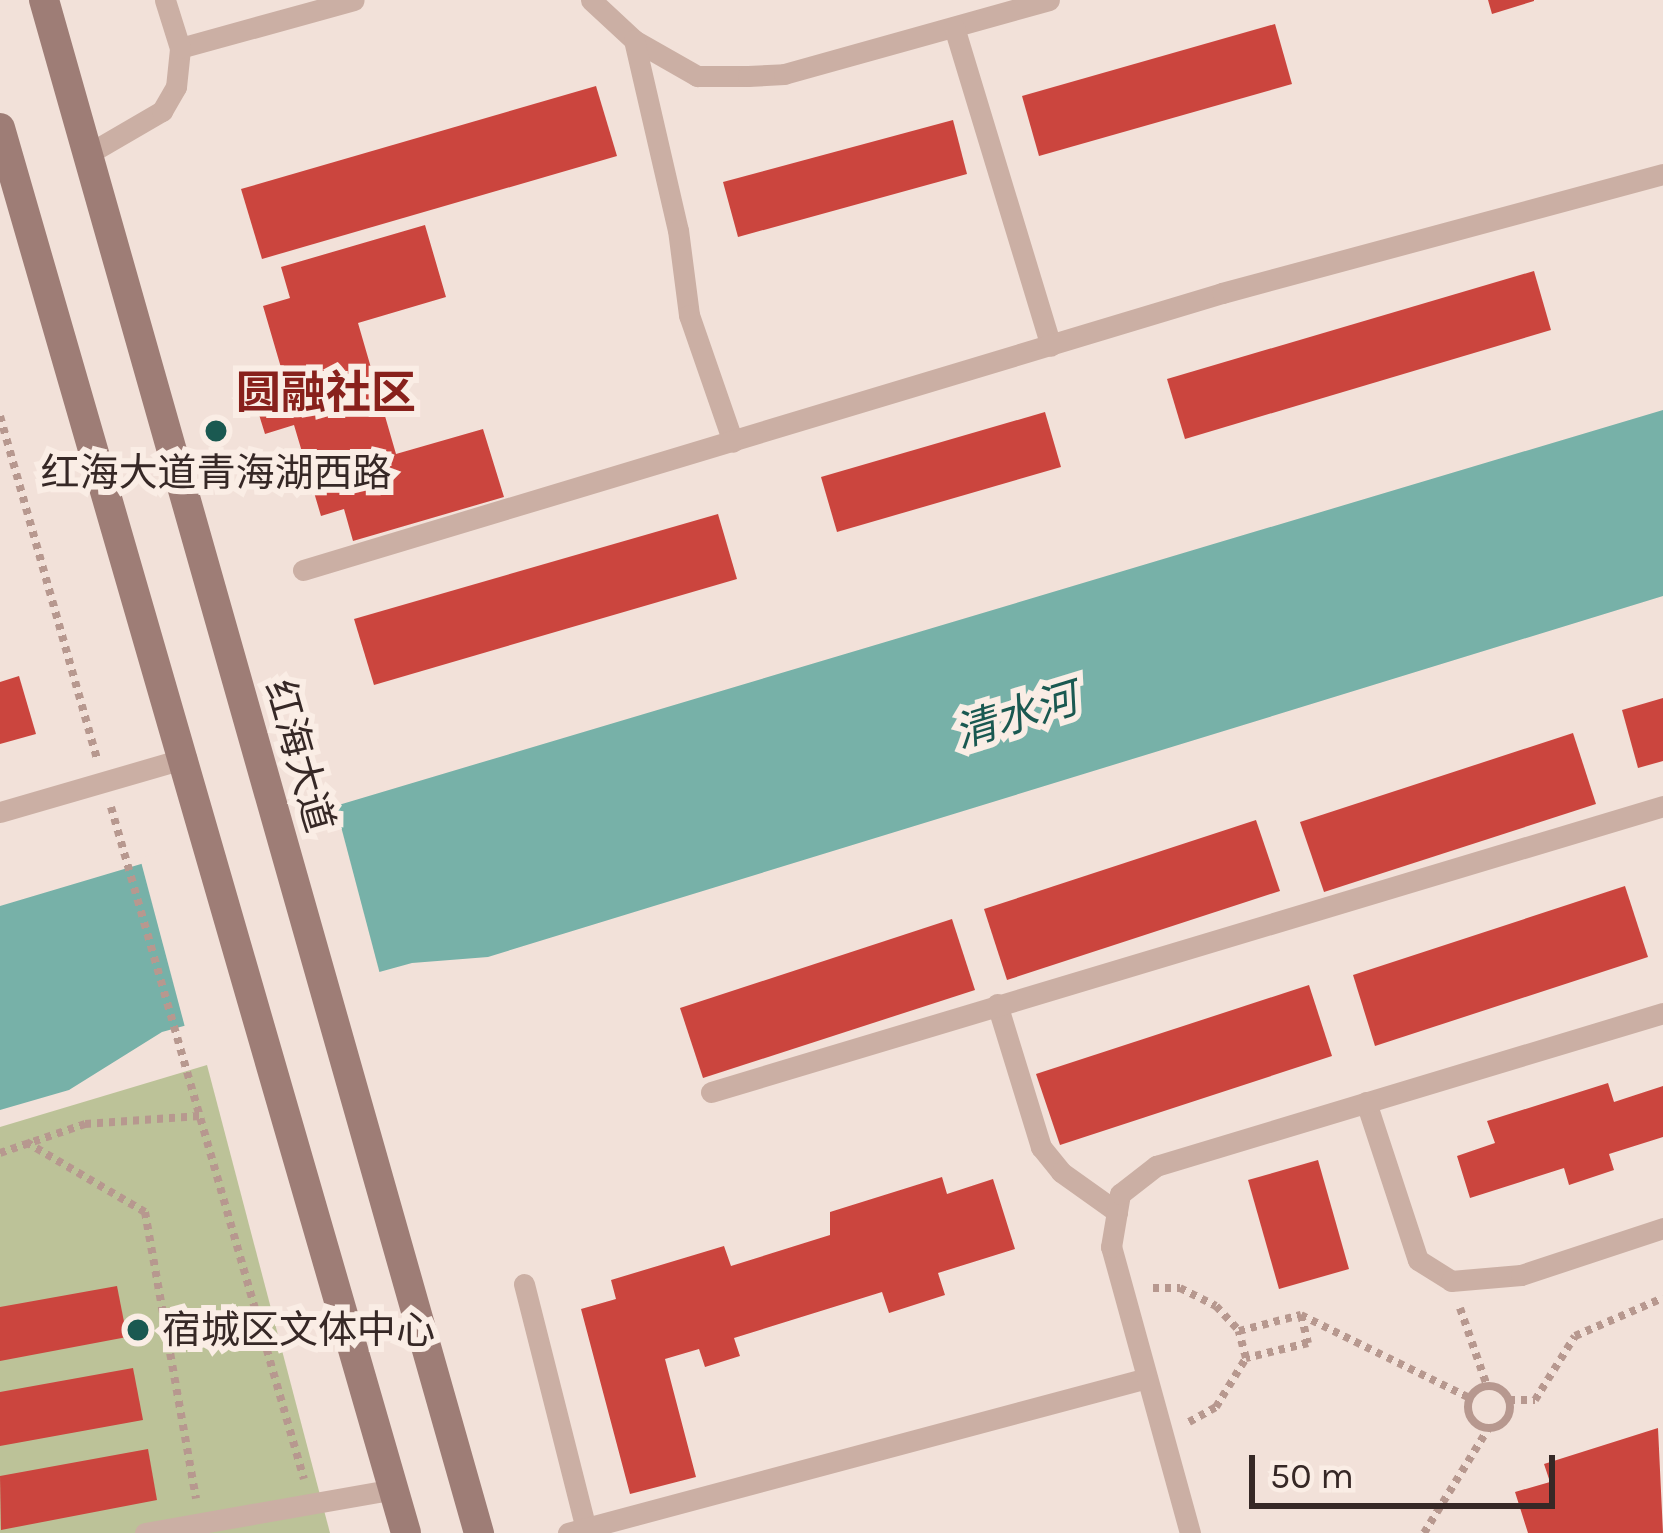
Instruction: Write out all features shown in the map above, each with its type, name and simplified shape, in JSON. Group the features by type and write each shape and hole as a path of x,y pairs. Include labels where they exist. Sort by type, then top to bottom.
{"main road":[{"name":"红海大道","path":"44,0 479,1533"},
{"path":"0,128 186,758 406,1533"}],"lane":[{"path":"181,48 355,0"},
{"path":"591,0 634,40 697,76 784,74 1049,0"},
{"path":"88,154 162,111 176,87 181,48 171,1"},
{"path":"954,27 1051,346"},
{"path":"634,40 678,230 689,315 734,442"},
{"path":"303,570 1051,346 1663,174"},
{"path":"0,812 186,758"},
{"path":"711,1092 1663,806"},
{"path":"997,1004 1041,1147 1060,1172 1117,1212"},
{"path":"1190,1533 1111,1247 1120,1194 1156,1166 1663,1013"},
{"path":"1366,1102 1418,1261 1451,1281 1521,1275 1663,1228"},
{"path":"524,1284 580,1531 1147,1378"},
{"path":"145,1533 394,1489"}],"path":[{"path":"0,416 311,1504"},
{"path":"0,1153 86,1124 199,1115"},
{"path":"26,1142 145,1211 200,1523"},
{"path":"1451,1281 1487,1386 1508,1400 1535,1400 1575,1336 1663,1298"},
{"path":"1122,1288 1180,1288 1216,1306 1239,1330 1246,1358"},
{"path":"1239,1330 1301,1316 1469,1398"},
{"path":"1162,1434 1216,1407 1246,1358 1308,1342 1301,1316"},
{"path":"1469,1398 1487,1386"},
{"path":"1469,1398 1470,1418 1488,1429"},
{"path":"1424,1533 1488,1429 1506,1420 1508,1400"}],"green space":[{"name":"宿城区文体中心","path":"207,1065 330,1533 0,1533 0,1127"}],"water":[{"name":"清水河","path":"1663,410 1663,596 488,957 412,963 162,1032 69,1090 0,1110 0,906"}],"pier":[{"path":"334,800 381,978 186,1031 140,858"}],"building":[{"path":"1488,0 1534,0 1534,1 1492,14"},
{"path":"1275,24 1292,84 1039,156 1022,96"},
{"path":"596,86 617,156 262,259 241,189"},
{"path":"953,120 967,174 738,237 723,182"},
{"path":"425,225 446,297 358,323 396,454 483,429 504,497 353,541 344,509 321,516 294,425 265,434 256,405 289,395 263,306 290,298 281,267"},
{"path":"1534,271 1551,330 1185,439 1167,379"},
{"path":"1045,412 1061,467 837,532 821,477"},
{"path":"718,514 737,579 374,685 354,619"},
{"path":"19,676 36,734 0,744 0,682"},
{"path":"1663,698 1663,761 1638,768 1622,710"},
{"path":"1573,733 1596,804 1324,892 1300,822"},
{"path":"1256,820 1280,891 1007,980 984,909"},
{"path":"1625,886 1648,957 1375,1046 1353,975"},
{"path":"952,919 975,990 703,1078 680,1008"},
{"path":"1309,985 1332,1056 1060,1145 1036,1074"},
{"path":"1608,1083 1614,1102 1663,1086 1663,1137 1609,1154 1614,1170 1569,1185 1564,1168 1470,1198 1457,1156 1495,1143 1487,1121"},
{"path":"1318,1160 1349,1269 1279,1289 1248,1180"},
{"path":"942,1177 947,1194 993,1179 1015,1249 938,1273 945,1295 889,1313 882,1292 734,1338 740,1356 705,1367 699,1349 665,1359 696,1477 630,1494 581,1309 616,1299 611,1280 724,1246 731,1266 830,1235 830,1212"},
{"path":"117,1286 127,1337 0,1361 0,1307"},
{"path":"133,1368 143,1420 0,1446 0,1392"},
{"path":"1658,1428 1663,1533 1528,1533 1515,1492 1550,1482 1544,1464"},
{"path":"148,1449 157,1500 1,1530 0,1476"}],"place":[{"name":"红海大道青海湖西路","path":"216,431"},
{"name":"宿城区文体中心","path":"138,1330"}],"district":[{"name":"圆融社区","path":"326,394"}]}
